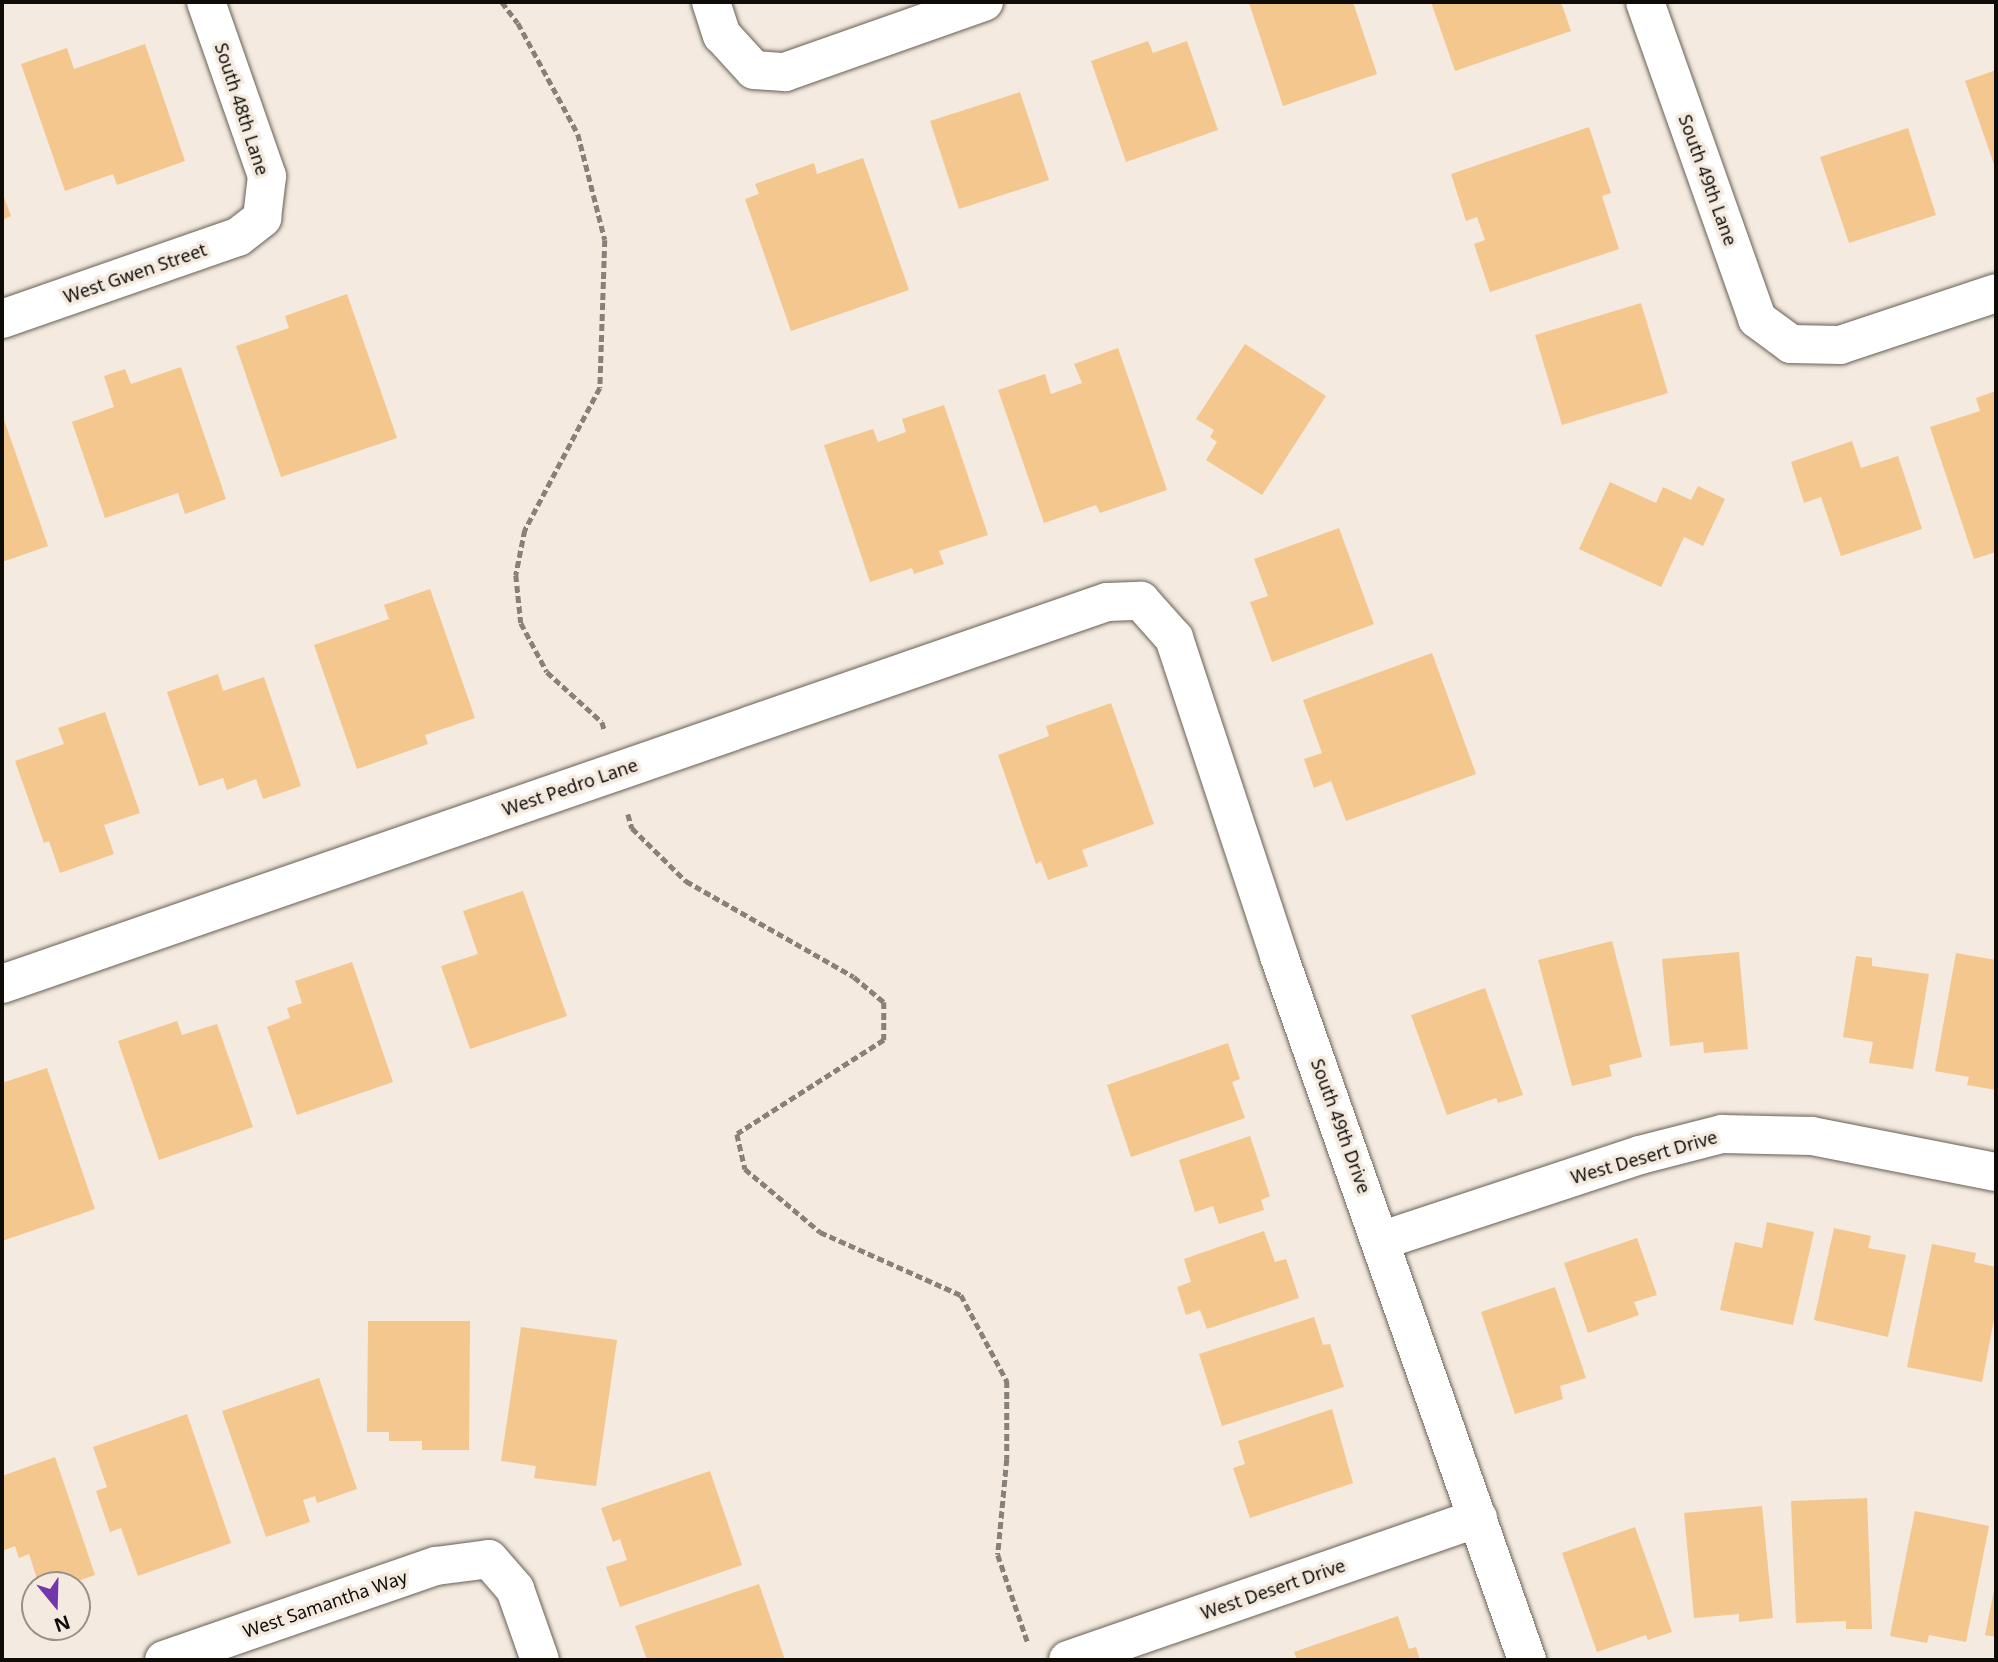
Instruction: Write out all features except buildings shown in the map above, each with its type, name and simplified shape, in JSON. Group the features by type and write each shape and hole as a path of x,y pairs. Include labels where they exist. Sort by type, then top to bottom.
{"street":[{"name":"South 48th Lane","path":"206,2 267,176 262,218"},
{"path":"710,2 722,35 754,70 785,72 984,2"},
{"name":"South 49th Lane","path":"1644,2 1757,319 1791,344 1840,345 1996,293"},
{"name":"West Gwen Street","path":"2,319 238,237 262,218"},
{"name":"West Pedro Lane","path":"2,984 1107,602 1141,601"},
{"name":"South 49th Drive","path":"1141,601 1174,638 1279,956 1383,1240 1527,1660"},
{"name":"West Desert Drive","path":"1383,1240 1640,1155 1721,1134 1812,1136 1996,1172"},
{"name":"West Desert Drive","path":"1068,1660 1478,1518"},
{"name":"West Samantha Way","path":"164,1660 436,1566 489,1559 515,1589 540,1660"}],"path":[{"path":"502,2 518,23 578,134 605,240 600,388 525,530 516,575 521,623 547,672 602,722 632,828 686,881 854,977 884,1002 884,1040 737,1134 745,1169 820,1232 961,1295 1007,1381 1007,1459 998,1555 1031,1650"}]}
